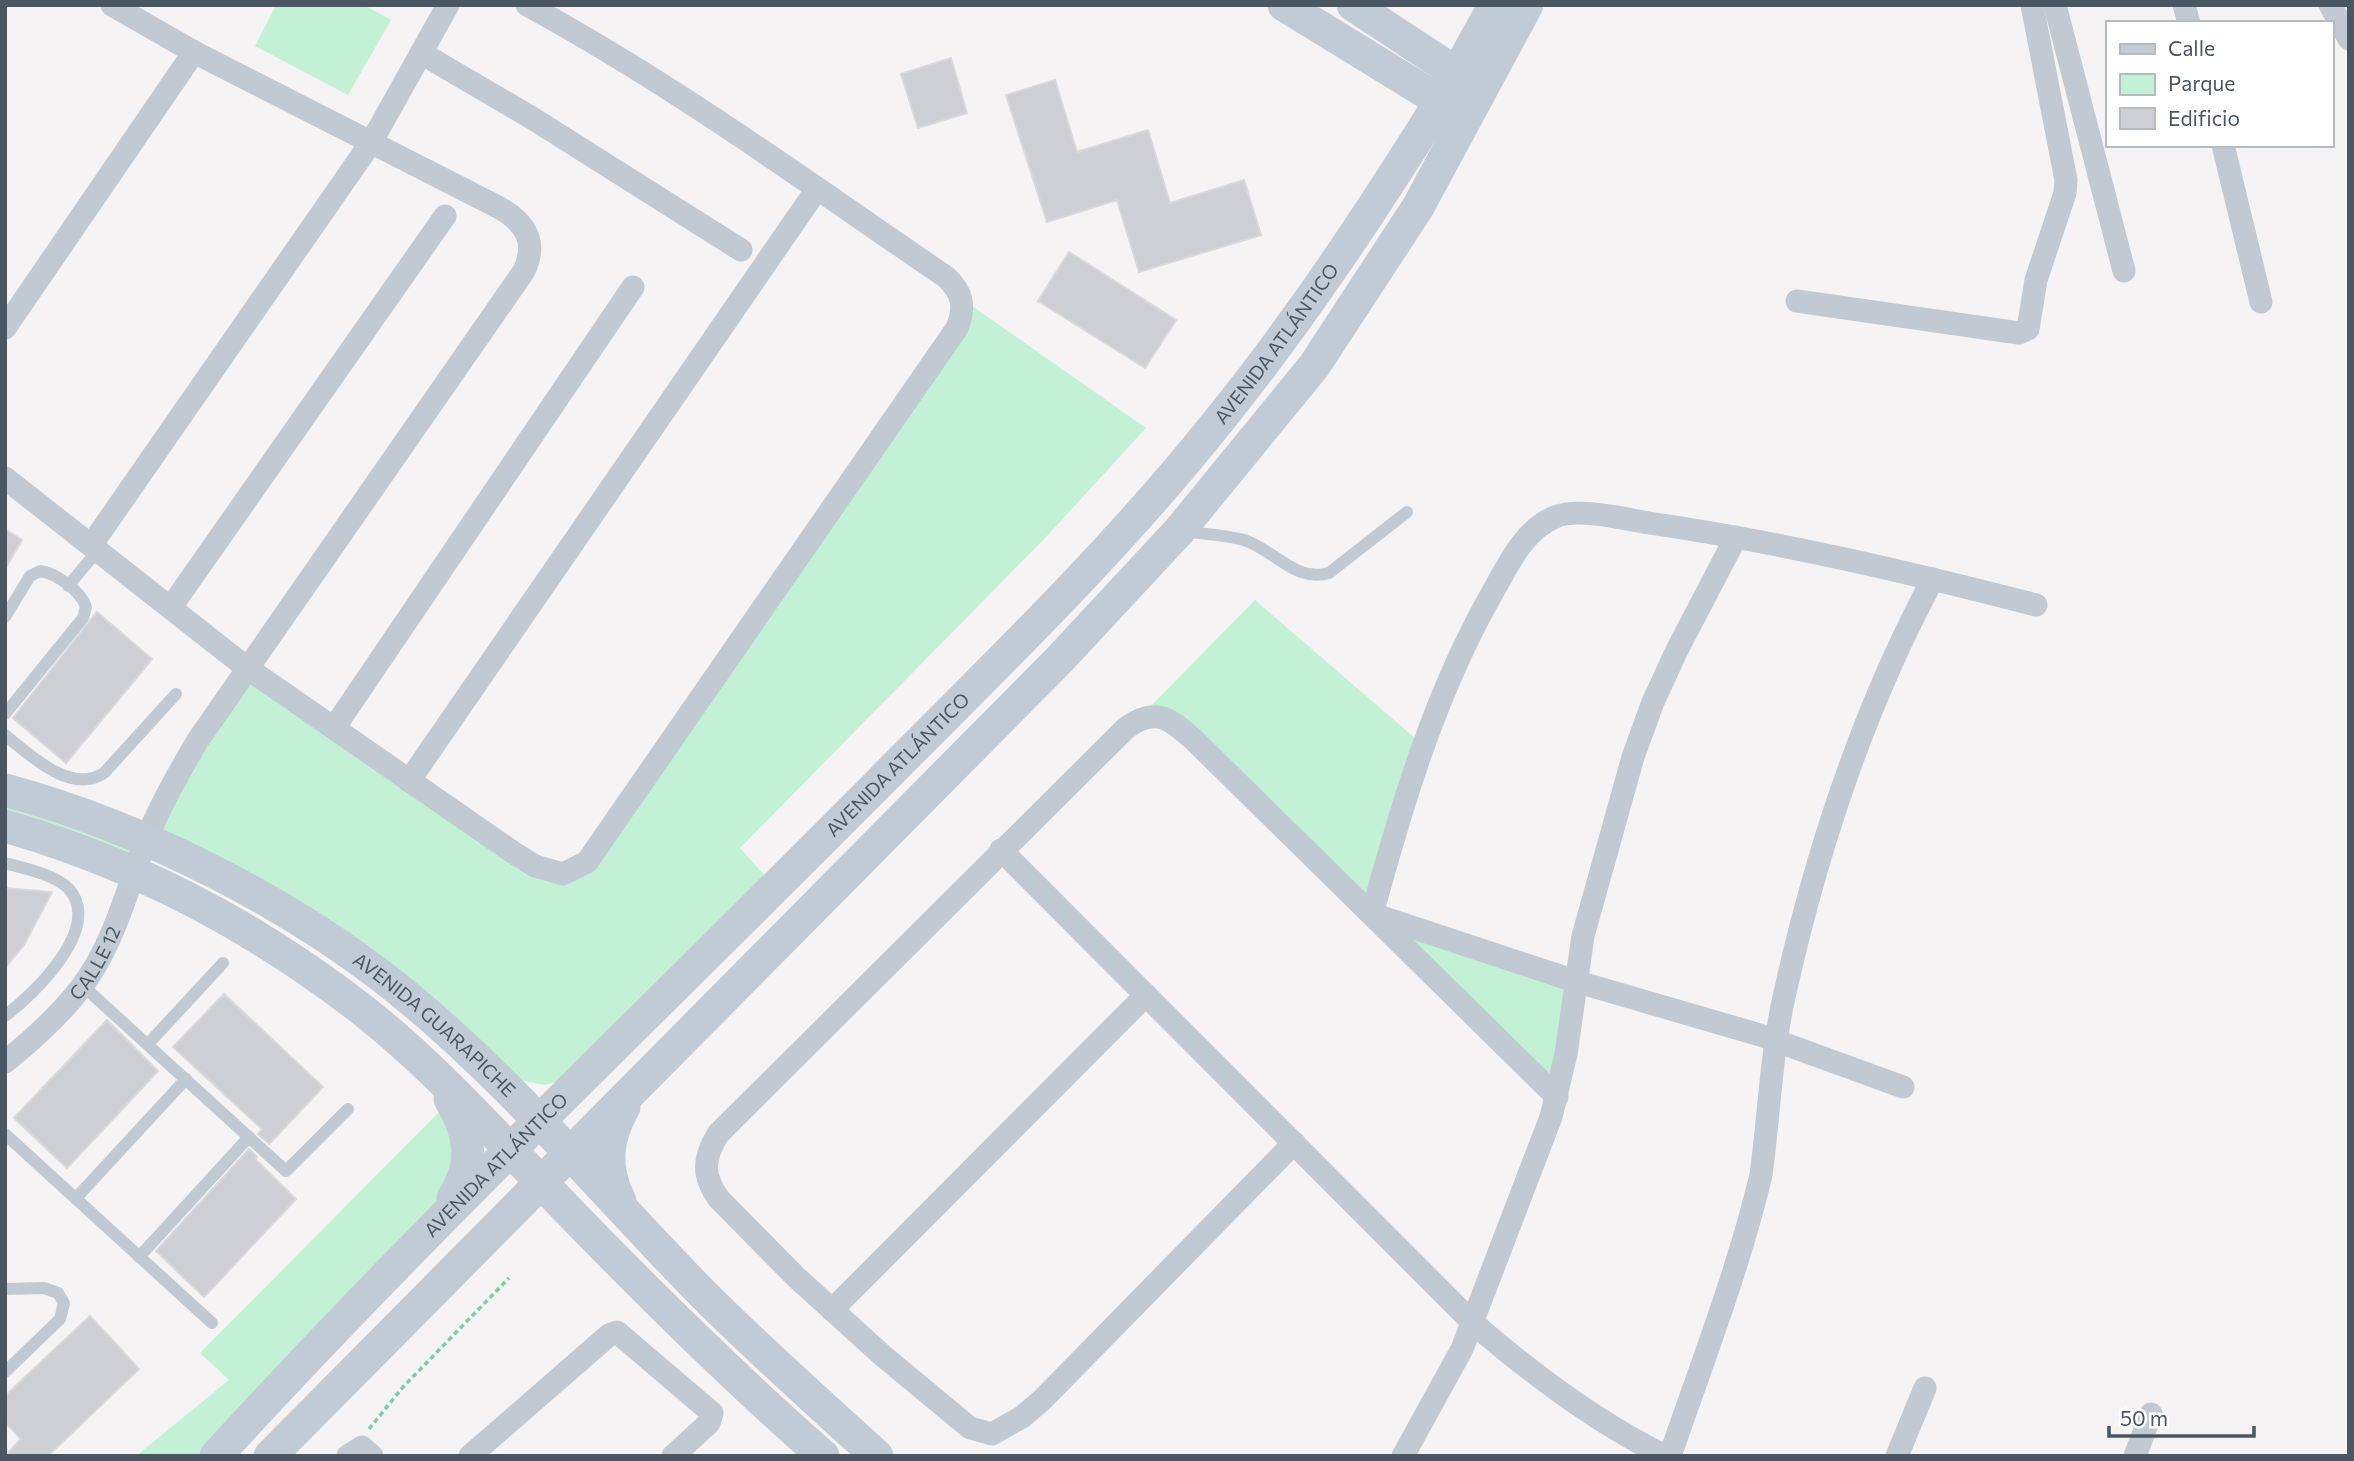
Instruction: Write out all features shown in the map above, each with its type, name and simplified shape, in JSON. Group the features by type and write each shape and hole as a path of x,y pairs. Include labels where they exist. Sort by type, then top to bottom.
{"main road":[{"path":"1283,5 1461,95"},
{"path":"1353,5 1461,95"},
{"name":"AVENIDA ATLÁNTICO","path":"270,1456 1059,660 1179,531 1246,453 1322,355 1418,208 1495,5"},
{"name":"AVENIDA ATLÁNTICO","path":"216,1456 539,1121 986,676 1084,575 1159,492 1280,343 1527,5"},
{"name":"AVENIDA GUARAPICHE","path":"5,790 147,838 202,866 320,935 409,998 539,1121 703,1294 877,1456"},
{"name":"AVENIDA GUARAPICHE","path":"5,826 135,871 205,908 313,973 362,1010 436,1077 672,1315 819,1454"},
{"path":"474,1057 507,1077 544,1085 561,1081 609,1052"},
{"path":"425,1238 461,1185 470,1160 460,1115 436,1077"},
{"path":"626,1213 611,1183 609,1144 613,1127 642,1082"},
{"path":"498,1225 519,1217 539,1215 558,1217 587,1230"}],"street":[{"name":"CALLE 12","path":"5,1062 28,1044 82,985 106,947 147,838 171,786 198,740 530,258 529,238 525,227 512,215 194,52 112,5"},
{"path":"95,547 372,141 448,5"},
{"path":"5,478 247,668 535,866 563,874 587,862 957,328 963,314 962,299 957,287 651,76 527,5"},
{"path":"1797,301 2019,333 2028,329 2036,280 2065,193 2066,180 2032,5"},
{"path":"2055,5 2124,271"},
{"path":"2330,5 2349,39"},
{"path":"5,328 194,52"},
{"path":"421,53 532,118 741,250"},
{"path":"2222,147 2261,302"},
{"path":"410,781 817,189"},
{"path":"171,607 445,216"},
{"path":"334,728 634,287"},
{"path":"1372,914 1416,764 1457,660 1504,571 1534,531 1556,516 1604,516 1736,537 1933,579 2036,605"},
{"path":"1403,1456 1473,1323 1557,1097 1578,982 1583,936 1596,881 1645,724 1677,650 1736,537"},
{"path":"1002,850 1473,1323 1546,1382 1641,1444 1667,1456 1751,1214 1761,1175 1776,1041 1784,997 1844,783 1876,694 1933,579"},
{"path":"1294,1143 1042,1400 1022,1417 992,1434 970,1428 832,1310 719,1199 705,1174 709,1150 718,1134 1126,728 1139,718 1151,715 1174,723 1194,740 1557,1097"},
{"path":"1372,914 1578,982 1776,1041 1903,1087"},
{"path":"832,1310 1146,995"},
{"path":"470,1456 609,1335 617,1332 712,1413 709,1423 673,1456"},
{"path":"1897,1456 1925,1388"},
{"path":"2135,1456 2151,1414"},
{"path":"819,1454 845,1427"}],"lane":[{"path":"1179,531 1245,541 1295,571 1316,577 1329,573 1407,512"},
{"path":"68,586 95,547"},
{"path":"5,617 34,573 46,572 68,586 85,603 83,618 5,714"},
{"path":"5,734 55,772 74,779 91,780 104,773 176,694"},
{"path":"5,863 68,888 77,902 79,914 77,926 55,970 5,1016"},
{"path":"148,1044 223,963"},
{"path":"82,985 282,1168 290,1170 348,1109"},
{"path":"76,1198 186,1079"},
{"path":"5,1133 212,1323"},
{"path":"139,1256 249,1137"},
{"path":"5,1289 44,1289 58,1293 64,1303 60,1319 5,1372"}],"path":[{"path":"361,1453 368,1430 402,1387 509,1278"}],"green space":[{"path":"276,5 364,5 391,20 348,95 255,46"},
{"path":"962,299 1146,428 1047,536 740,848 775,887 561,1081 544,1085 507,1077 451,1035 147,839 135,871 5,826 5,790 147,838 247,668 514,853 574,871 949,340"},
{"path":"1255,600 1423,745 1372,914 1578,982 1557,1097 1194,740 1162,717 1139,718"},
{"path":"451,1100 466,1176 216,1456 136,1456 229,1380 200,1353"}],"building":[{"path":"951,58 967,113 918,128 901,74"},
{"path":"1055,80 1077,152 1148,130 1170,203 1244,180 1261,235 1139,272 1117,200 1047,222 1006,95"},
{"path":"1069,252 1176,320 1145,368 1038,301"},
{"path":"5,529 22,540 5,569"},
{"path":"97,612 152,659 66,763 13,718"},
{"path":"5,888 52,892 24,945 5,968"},
{"path":"224,994 323,1087 269,1144 258,1134 262,1129 173,1047"},
{"path":"107,1020 158,1071 67,1168 14,1118"},
{"path":"249,1149 257,1157 255,1159 296,1199 204,1297 156,1251"},
{"path":"90,1316 139,1369 48,1456 5,1456 21,1439 5,1422 5,1396"}]}
